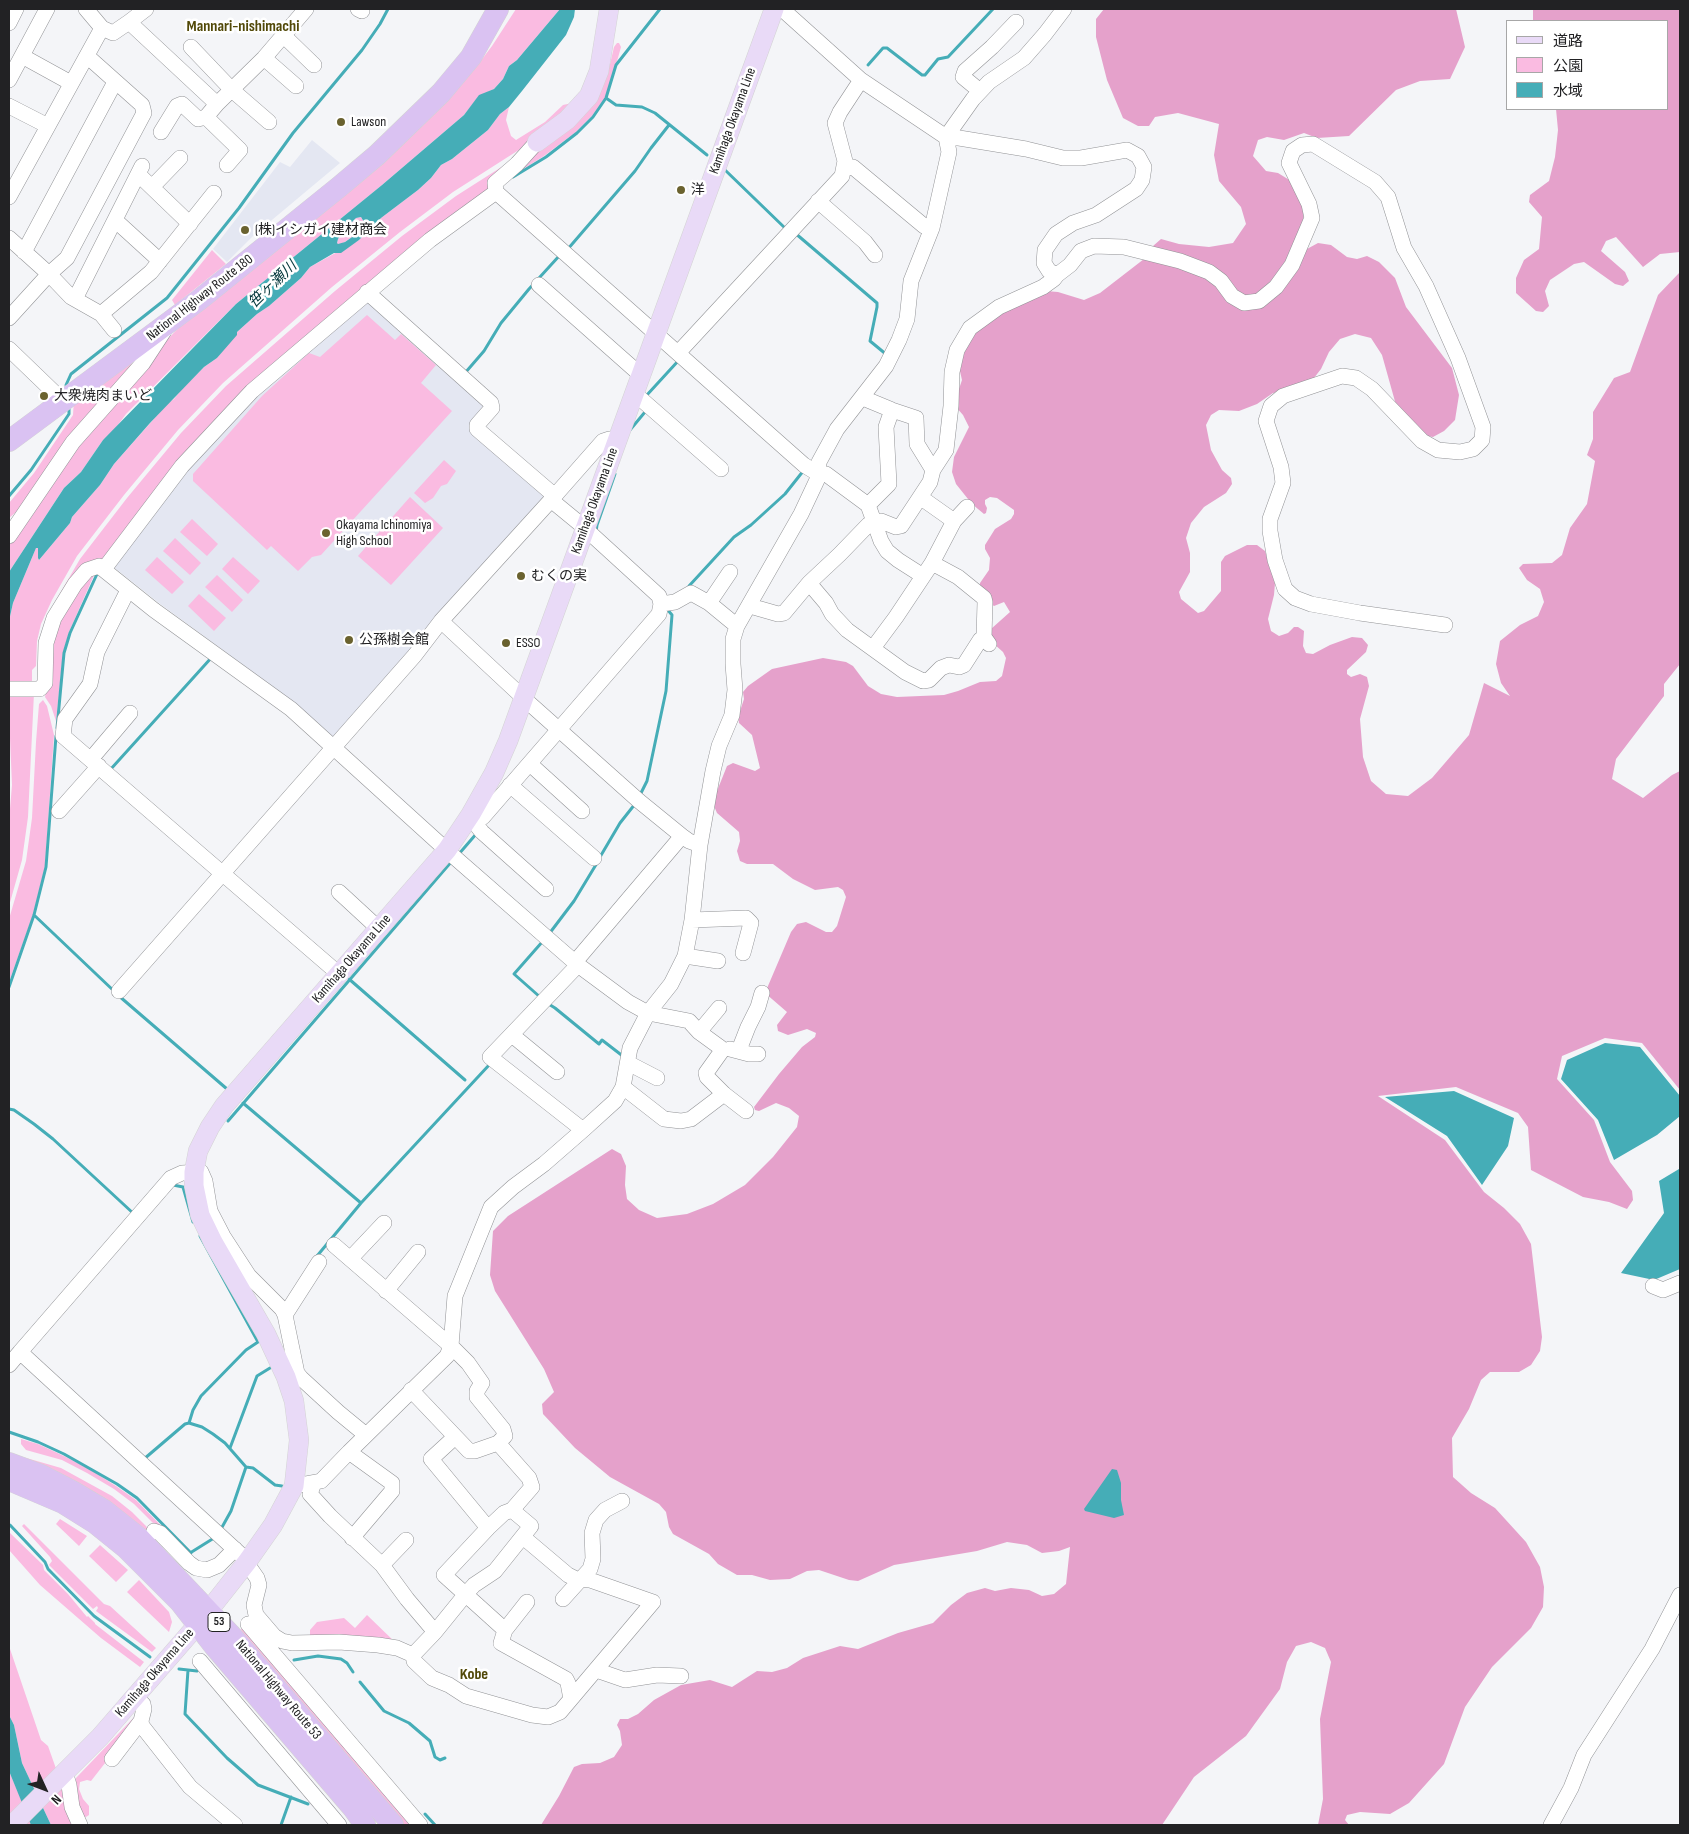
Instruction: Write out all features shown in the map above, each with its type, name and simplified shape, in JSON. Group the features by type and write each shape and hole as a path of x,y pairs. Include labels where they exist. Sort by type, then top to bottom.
{"highway":[{"name":"National Highway Route 180","path":"9,441 168,323 339,187 409,124 441,92 471,57 498,9"},
{"name":"National Highway Route 53","path":"9,1463 41,1475 72,1491 104,1510 138,1537 203,1617 393,1825"},
{"name":"National Highway Route 53","path":"9,1480 63,1504 95,1523 126,1548 180,1602 203,1617 215,1647 365,1825"}],"main road":[{"path":"537,142 567,120 590,96 599,71 609,9"},
{"name":"Kamihaga Okayama Line","path":"12,1825 135,1698 203,1617 241,1556 273,1525 294,1486 299,1440 294,1402 286,1377 266,1334 213,1242 200,1215 194,1186 194,1172 198,1151 210,1127 224,1106 378,928 453,856 477,823 774,9"}],"street":[{"path":"9,23 16,9"},
{"path":"9,80 47,9"},
{"path":"87,9 102,28 113,33 146,9"},
{"path":"162,132 177,106 182,104 198,119 206,117 264,58 306,9"},
{"path":"782,9 861,80 946,138 959,138 1026,149 1063,158 1081,158 1127,150 1138,156 1144,167 1142,180 1136,189 1096,215 1072,223 1056,234 1045,250 1044,263 1049,271 1057,275"},
{"path":"294,1486 321,1481 447,1356 451,1346 455,1296 491,1207 513,1186 544,1164 615,1101 623,1087 630,1048 648,1013 679,971 685,956 692,920 700,845 717,754 732,715 736,690 733,639 737,626 801,514 817,480 819,462 837,429 886,366 899,340 907,319 911,281 932,228 949,152 946,138 988,82 1024,58 1064,9"},
{"path":"129,22 217,104"},
{"path":"980,91 963,77 965,71 992,48 1016,22"},
{"path":"9,197 102,28"},
{"path":"284,36 314,65"},
{"path":"191,47 232,90 269,122"},
{"path":"22,56 71,83"},
{"path":"9,318 49,274 67,258 144,113 142,105 87,56"},
{"path":"264,58 296,86"},
{"path":"861,80 835,123 848,168 924,226 932,228"},
{"path":"24,252 115,82"},
{"path":"9,106 48,126"},
{"path":"206,117 240,150 227,165"},
{"path":"106,566 182,466 252,391 430,240 495,189 537,142"},
{"path":"750,606 778,614 784,613 809,583 868,524 881,521 896,528 901,526 930,482 933,470 940,462 946,450 951,406 952,372 957,350 970,328 999,307 1043,288 1070,265 1081,251 1094,246 1124,247 1180,261 1209,272 1221,281 1232,296 1244,303 1259,301 1276,287 1292,265 1312,218 1309,204 1289,162 1294,151 1302,144 1313,144 1375,182 1388,197 1404,248 1426,286 1458,358 1483,427 1482,440 1473,449 1460,452 1438,450 1422,441 1372,389 1356,378 1342,376 1283,396 1271,406 1266,421 1282,467 1282,482 1270,520 1275,560 1285,589 1295,598 1310,604 1445,625"},
{"path":"152,187 180,158"},
{"path":"680,355 821,204 848,168"},
{"path":"75,299 140,170 152,187 190,224"},
{"path":"495,189 804,465 817,472 826,474 868,505 887,551 898,560 958,578 984,598 987,641 980,640 964,666 948,665 941,668 929,680 923,681 905,672 847,630 832,614 826,603 809,583"},
{"path":"101,314 151,272 214,193"},
{"path":"821,204 865,242 875,254"},
{"path":"115,220 160,261"},
{"path":"9,238 75,299 101,314 114,330"},
{"path":"539,285 635,370 642,372"},
{"path":"368,292 491,403 492,408 477,425 477,430 659,596 661,604 658,614 533,767 477,823 546,889"},
{"path":"9,536 73,442 143,363 168,323"},
{"path":"9,349 63,401"},
{"path":"634,393 721,469"},
{"path":"863,398 916,418 917,444 933,470"},
{"path":"868,505 889,484 886,427 892,410"},
{"path":"119,991 225,876 415,655 554,501 603,441 609,439 616,442"},
{"path":"920,497 954,521"},
{"path":"872,648 896,617 928,569 954,521 967,507"},
{"path":"9,689 40,689 45,683 46,643 54,618 75,584 87,570 106,566 128,590 291,709 336,747 453,856 577,963 628,1002 648,1013 689,1021 699,1032 721,1048 758,1054"},
{"path":"710,603 730,572"},
{"path":"128,590 97,652 90,684 65,719 63,736 339,974"},
{"path":"661,604 675,602 691,593 710,603 737,626"},
{"path":"443,624 638,800 682,836 700,845"},
{"path":"59,810 130,713"},
{"path":"533,767 582,811"},
{"path":"513,788 594,858"},
{"path":"583,1130 490,1057 514,1036 682,836"},
{"path":"339,892 378,928"},
{"path":"692,920 746,918 751,923 743,953"},
{"path":"685,956 718,961"},
{"path":"739,1050 762,994"},
{"path":"699,1032 719,1008"},
{"path":"514,1036 557,1072"},
{"path":"721,1048 721,1052 706,1073 707,1077 724,1094 746,1111"},
{"path":"628,1063 657,1078"},
{"path":"623,1087 664,1120 691,1120 724,1094"},
{"path":"9,1364 22,1354 170,1178 182,1173 201,1172 205,1181 210,1211 223,1236 248,1276 285,1314 297,1373 366,1435"},
{"path":"350,1259 384,1223"},
{"path":"334,1244 468,1363 482,1383 477,1391 478,1397 503,1429 505,1436 498,1444 469,1452 411,1390"},
{"path":"386,1291 418,1252"},
{"path":"285,1314 318,1262"},
{"path":"1653,1286 1663,1290 1680,1283"},
{"path":"22,1354 241,1556 257,1578 259,1585 254,1606 256,1615 274,1636 282,1641 292,1643 340,1642 378,1645 398,1648 413,1655"},
{"path":"455,1438 432,1459 488,1528"},
{"path":"498,1444 529,1478 532,1487 512,1510 504,1513 488,1528 444,1576 505,1630"},
{"path":"349,1452 392,1483 392,1491 379,1509 352,1538"},
{"path":"314,1483 310,1494 352,1538 382,1565 435,1632"},
{"path":"563,1599 590,1570 593,1559 592,1533 596,1520 605,1510 622,1501"},
{"path":"413,1655 474,1585 495,1571 531,1526 512,1510"},
{"path":"154,1531 160,1533 196,1568 207,1570 241,1556"},
{"path":"413,1655 414,1661 432,1678 449,1685 466,1696 532,1715 548,1717 560,1712 653,1602 590,1580 576,1579 568,1575 523,1537"},
{"path":"382,1565 406,1540"},
{"path":"1551,1825 1571,1788 1584,1755 1652,1649 1680,1595"},
{"path":"527,1602 505,1630 502,1643 566,1679 571,1699"},
{"path":"248,1624 420,1825"},
{"path":"279,1658 292,1643"},
{"path":"200,1661 339,1825"},
{"path":"596,1670 625,1680 657,1675 681,1676"},
{"path":"112,1759 141,1720 143,1704 135,1698"},
{"path":"141,1720 142,1726 190,1787 235,1825"},
{"path":"63,1774 69,1785 72,1807 80,1825"}],"shaded area":[{"path":"1104,9 1456,9 1465,47 1450,79 1420,81 1396,90 1349,136 1317,138 1304,133 1284,140 1267,137 1258,140 1253,156 1266,171 1278,173 1291,181 1304,206 1303,230 1277,278 1259,297 1244,299 1159,253 1153,246 1161,239 1179,244 1209,247 1233,243 1246,224 1241,207 1219,181 1214,155 1219,124 1178,113 1155,117 1149,126 1138,126 1123,118 1107,80 1096,37 1096,19"},
{"path":"1533,9 1680,9 1680,252 1660,254 1643,267 1616,237 1606,241 1601,251 1625,272 1629,281 1623,286 1615,284 1584,262 1574,264 1550,280 1545,291 1549,306 1543,312 1536,311 1516,293 1516,278 1524,260 1539,249 1542,217 1529,202 1530,195 1549,181 1555,157 1558,130 1556,110 1669,110 1669,20 1533,20"},
{"path":"312,140 340,163 254,235 227,262 213,249 280,162 290,167"},
{"path":"1318,243 1331,245 1347,257 1357,259 1367,256 1379,262 1395,278 1406,307 1452,368 1459,395 1455,420 1444,431 1433,437 1422,435 1396,405 1382,355 1371,338 1355,334 1340,339 1329,352 1321,369 1310,383 1297,389 1273,393 1257,404 1239,411 1219,410 1211,415 1206,425 1211,450 1222,470 1231,478 1232,484 1226,493 1204,507 1191,523 1186,538 1190,553 1190,572 1179,592 1181,599 1198,613 1204,611 1221,591 1221,562 1225,556 1247,545 1257,545 1265,551 1275,583 1268,619 1271,631 1279,636 1288,633 1294,627 1298,627 1304,631 1303,646 1306,653 1313,654 1352,637 1362,638 1368,645 1366,652 1347,670 1347,674 1351,677 1360,674 1367,677 1369,686 1360,719 1363,757 1371,781 1386,794 1408,796 1432,778 1469,735 1484,683 1510,696 1501,683 1496,664 1500,641 1520,625 1538,616 1544,602 1540,589 1527,580 1519,568 1523,564 1552,563 1562,555 1570,528 1587,504 1595,461 1587,455 1593,439 1593,412 1614,378 1630,372 1658,295 1680,272 1680,664 1664,684 1664,696 1616,759 1612,779 1643,798 1680,771 1680,1090 1642,1043 1605,1038 1562,1056 1557,1079 1594,1120 1610,1162 1632,1191 1633,1200 1627,1209 1609,1202 1583,1197 1531,1170 1528,1127 1518,1113 1456,1087 1378,1096 1445,1140 1484,1192 1520,1224 1531,1244 1542,1337 1540,1351 1531,1365 1519,1372 1490,1372 1481,1380 1469,1409 1452,1438 1453,1477 1471,1493 1495,1508 1526,1542 1540,1567 1544,1587 1543,1607 1531,1628 1492,1667 1465,1707 1444,1764 1409,1803 1390,1814 1360,1812 1347,1815 1345,1820 1349,1825 1318,1825 1323,1799 1320,1719 1331,1662 1325,1648 1311,1642 1296,1646 1287,1662 1280,1689 1246,1736 1194,1777 1162,1825 541,1825 574,1767 582,1764 600,1763 614,1757 622,1745 617,1725 620,1719 628,1719 638,1714 654,1700 681,1685 710,1680 732,1687 757,1671 772,1672 787,1668 803,1658 840,1646 858,1649 898,1633 933,1623 951,1605 967,1593 985,1588 995,1591 1011,1588 1029,1590 1042,1596 1054,1594 1066,1584 1070,1547 1059,1551 1042,1553 1027,1545 1007,1542 977,1551 894,1565 858,1581 819,1570 807,1571 790,1579 770,1580 752,1575 737,1575 718,1564 709,1554 673,1534 669,1527 666,1512 659,1504 610,1477 575,1448 543,1414 542,1404 554,1392 544,1369 495,1291 490,1275 493,1231 508,1216 612,1149 621,1154 626,1166 625,1185 627,1199 639,1210 657,1218 687,1214 713,1204 745,1185 773,1157 797,1127 799,1116 789,1108 776,1103 759,1111 755,1110 754,1107 779,1074 802,1047 815,1037 816,1033 807,1029 788,1035 778,1031 777,1025 787,1012 765,993 791,932 797,924 806,922 826,932 832,932 837,926 846,897 843,890 838,887 815,890 793,879 773,864 747,864 740,861 737,851 740,841 739,832 717,813 714,806 715,796 727,766 733,763 755,771 760,768 752,735 739,723 738,717 744,699 743,692 748,686 772,669 823,658 846,662 853,666 868,686 881,694 897,697 944,695 980,682 996,681 1002,676 1006,658 990,637 991,629 1010,612 1004,602 994,606 990,603 980,587 980,583 989,570 990,558 985,545 995,529 1011,519 1014,510 997,498 990,497 985,500 987,508 984,514 972,504 956,484 952,472 954,457 969,427 963,415 956,407 955,401 962,380 959,367 968,343 976,330 1004,310 1046,291 1058,292 1084,300 1100,293 1144,259 1180,265 1209,277 1228,301 1279,293 1297,271 1307,249"},
{"name":"Okayama Ichinomiya High School","path":"366,296 489,407 473,425 546,496 336,739 296,704 159,603 111,565 184,467 254,393"}],"green space":[{"path":"516,9 560,9 517,60 509,66 503,79 494,89 479,96 464,115 382,185 236,304 126,414 115,429 103,440 81,472 64,488 9,572 9,546 17,532 77,446 166,341 188,318 479,63"},
{"path":"617,43 621,47 614,72 605,98 592,116 576,132 544,156 504,181 607,64 610,64 614,47"},
{"path":"572,103 536,139 453,192 400,232 332,287 223,383 178,430 77,556 52,600 41,624 37,641 36,666 32,670 32,693 34,693 28,817 22,860 9,906 9,821 12,785 9,715 9,621 13,603 36,548 38,548 39,560 70,523 72,517 100,485 114,464 168,403 204,367 217,358 237,332 301,278 310,267 359,240 381,218 418,190 441,165 452,159 488,130 500,114 509,107 506,120 511,136 516,140 545,122 563,105"},
{"path":"514,159 492,187 249,388 103,562 55,602 80,559 127,498 181,433 226,386 335,291 402,236 456,196"},
{"path":"361,217 364,222 355,235 338,245 338,239 346,228 356,218"},
{"path":"212,250 226,264 175,305 172,300"},
{"path":"367,315 395,340 401,334 436,365 421,383 452,411 321,555 312,557 298,571 271,546 267,550 193,481 193,474 262,396 309,353 320,357"},
{"path":"149,342 27,503 9,518 9,503 34,473 73,415 74,399"},
{"path":"444,460 456,471 447,484 441,486 433,498 425,503 414,493"},
{"path":"410,497 443,528 391,585 358,556"},
{"path":"192,519 218,544 207,556 180,532"},
{"path":"175,538 201,563 190,575 163,551"},
{"path":"157,557 184,582 172,594 145,570"},
{"path":"233,557 260,581 248,594 222,569"},
{"path":"95,573 69,632 63,653 56,721 51,706 45,697 48,682 49,644 77,587"},
{"path":"217,575 243,600 232,612 205,587"},
{"path":"199,594 226,618 214,631 188,606"},
{"path":"43,700 47,706 54,735 45,867 33,915 9,982 9,919 26,861 32,818 39,704"},
{"path":"21,1439 38,1444 64,1456 116,1486 136,1500 172,1537 162,1532 134,1504 114,1489 62,1460 26,1450 21,1444"},
{"path":"9,1454 61,1468 112,1496 146,1526 157,1542"},
{"path":"60,1519 87,1536 79,1546 56,1524"},
{"path":"24,1524 104,1604 110,1606 156,1648 152,1652 96,1611 97,1606 93,1609 49,1565 52,1561 50,1557 22,1526"},
{"path":"9,1532 43,1565 44,1570 68,1594 87,1617 144,1662 140,1667 101,1638 40,1585 9,1550"},
{"path":"100,1545 128,1570 116,1582 89,1556"},
{"path":"139,1580 169,1612 172,1622 169,1632 127,1592"},
{"path":"367,1615 397,1644 310,1639 310,1630 317,1622 344,1618 355,1628"},
{"path":"245,1626 416,1825 404,1825 242,1634 241,1629"},
{"path":"9,1646 41,1740 48,1746 76,1825 51,1825 22,1763 14,1725 9,1715"},
{"path":"140,1711 109,1758 91,1781 80,1782 79,1789 83,1799 89,1806 89,1815 86,1817 81,1816 73,1792 76,1778"},
{"path":"9,1771 31,1823 31,1825 9,1825"}],"water":[{"name":"笹ヶ瀬川","path":"560,9 575,9 574,17 566,35 509,107 500,114 488,130 452,159 441,165 418,190 381,218 359,240 341,253 334,253 310,267 301,278 237,332 237,335 217,358 204,367 150,423 114,464 100,485 72,517 70,523 39,560 38,548 36,548 13,603 9,621 9,572 64,488 81,472 103,440 236,304 382,185 464,115 479,95 494,89 503,79 509,66 517,60","holes":["361,217 364,222 355,235 345,242 337,243 346,228 356,218"]},
{"path":"1605,1043 1640,1047 1680,1096 1680,1116 1657,1135 1614,1160 1598,1120 1561,1079 1567,1060"},
{"path":"1454,1091 1514,1118 1508,1146 1482,1185 1447,1136 1385,1097"},
{"path":"1679,1169 1680,1269 1654,1280 1621,1273 1664,1213 1659,1181"},
{"path":"1112,1469 1117,1470 1121,1483 1121,1500 1124,1515 1114,1518 1085,1511 1084,1509"},
{"path":"9,1715 14,1725 22,1763 51,1825 31,1825 9,1771"}],"waterway":[{"path":"66,385 71,374 167,298 239,208 293,133 362,50 388,9"},
{"path":"513,177 546,157 577,133 593,117 606,98 616,65 660,9"},
{"path":"868,65 883,48 887,48 922,75 925,75 938,59 948,57 993,9"},
{"path":"606,98 616,105 642,107 655,113 707,155"},
{"path":"567,250 635,171 669,125"},
{"path":"724,169 786,229"},
{"path":"795,233 877,303 870,341 887,355"},
{"path":"465,373 484,351 501,323 560,255"},
{"path":"646,396 679,360"},
{"path":"9,496 31,470 69,414 69,406"},
{"path":"630,430 645,412"},
{"path":"689,586 734,537 751,525 785,494 804,470"},
{"path":"596,532 615,474"},
{"path":"57,728 64,653 70,633 97,574"},
{"path":"639,797 647,781 666,691 672,615 667,609"},
{"path":"110,770 212,657"},
{"path":"9,987 34,915 46,867 56,736"},
{"path":"600,857 620,823 635,804"},
{"path":"458,855 477,833"},
{"path":"228,1121 452,861"},
{"path":"549,934 574,901 597,863"},
{"path":"34,915 115,992"},
{"path":"540,997 514,974 543,941"},
{"path":"349,979 465,1080"},
{"path":"119,996 227,1089"},
{"path":"547,1003 599,1044 602,1040 624,1057"},
{"path":"317,1256 361,1203 490,1064"},
{"path":"243,1103 361,1203"},
{"path":"9,1109 14,1110 53,1139 134,1214"},
{"path":"173,1185 183,1187 193,1222"},
{"path":"189,1423 193,1410 201,1396 246,1350 258,1342 200,1236"},
{"path":"230,1448 257,1376 270,1368"},
{"path":"144,1459 185,1424 189,1423 202,1427 225,1443 246,1467 253,1468 275,1485 282,1486"},
{"path":"9,1432 64,1454 117,1484 137,1498 191,1553"},
{"path":"221,1529 231,1511 246,1467"},
{"path":"10,1525 45,1562 48,1569 94,1616 150,1657"},
{"path":"190,1553 214,1538"},
{"path":"294,1660 318,1656 341,1659 347,1663 353,1672"},
{"path":"179,1669 197,1671"},
{"path":"188,1670 185,1714 227,1758 258,1785 308,1804"},
{"path":"360,1682 384,1711 409,1723 430,1741 435,1757 440,1760 445,1758"},
{"path":"281,1825 291,1797"},
{"path":"425,1814 435,1825"}],"place":[{"name":"Lawson","path":"341,122"},
{"name":"洋","path":"681,190"},
{"name":"(株)イシガイ建材商会","path":"245,230"},
{"name":"大衆焼肉まいど","path":"44,396"},
{"name":"Okayama Ichinomiya High School","path":"326,533"},
{"name":"むくの実","path":"521,576"},
{"name":"公孫樹会館","path":"349,640"},
{"name":"ESSO","path":"506,643"}],"district":[{"name":"Mannari-nishimachi","path":"243,27"},
{"name":"Kobe","path":"474,1675"}]}
